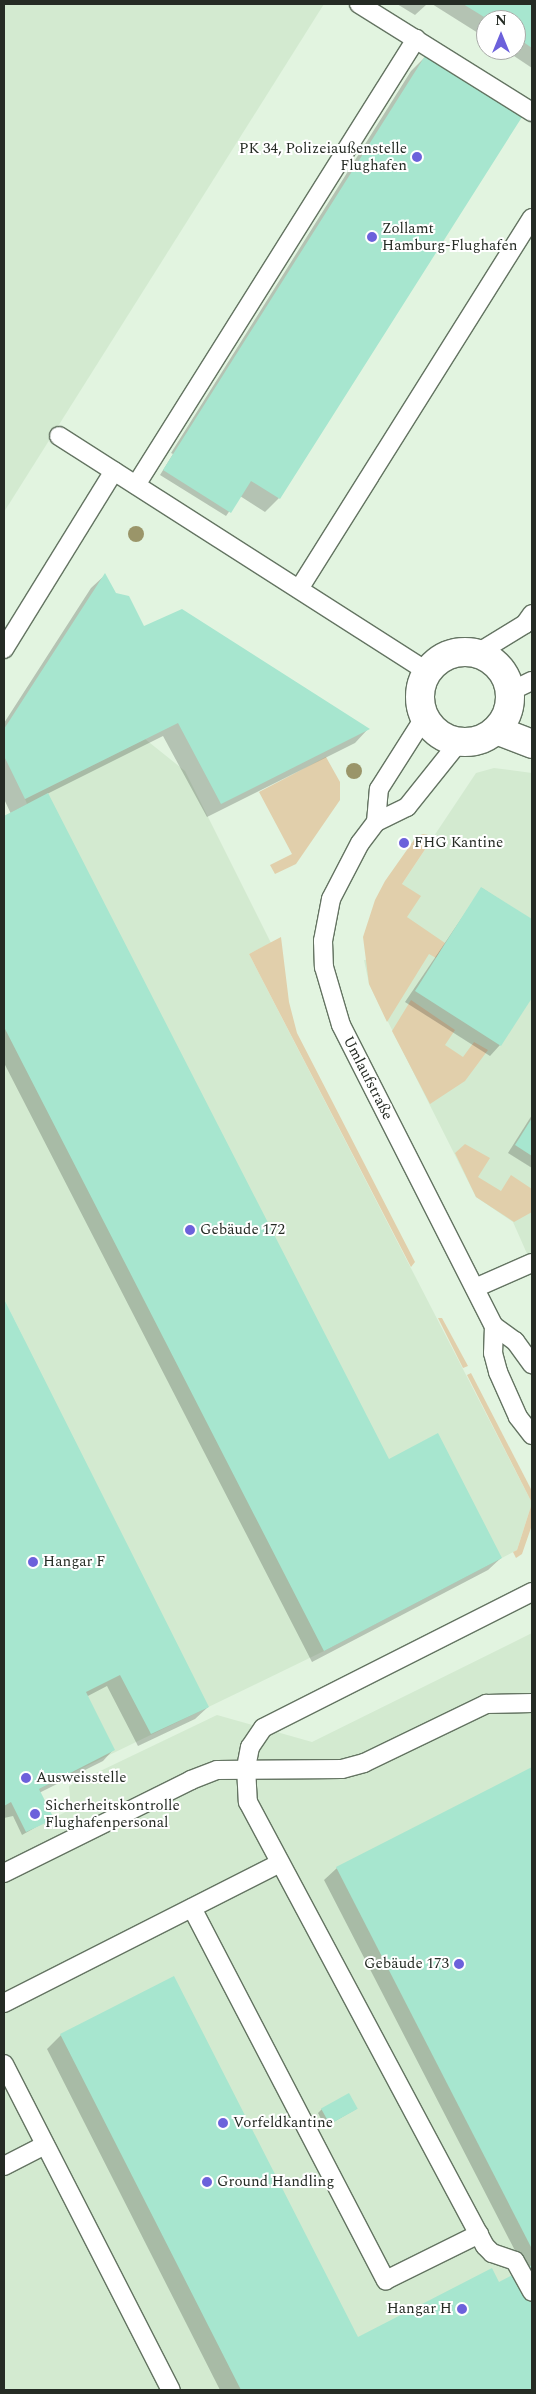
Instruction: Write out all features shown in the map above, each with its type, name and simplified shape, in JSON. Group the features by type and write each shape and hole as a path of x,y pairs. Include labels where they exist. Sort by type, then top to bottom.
{"street":[{"path":"458,652 476,654 500,669 521,693 504,720 486,738 459,742 433,730 424,718 420,702 421,686 428,672 441,659 458,652"},
{"path":"496,730 532,744"}],"lane":[{"path":"359,4 532,112"},
{"path":"136,485 167,450 416,39"},
{"path":"299,589 532,218"},
{"path":"59,436 428,672"},
{"path":"4,649 114,471"},
{"path":"476,654 525,624 532,614"},
{"name":"Umlaufstraße","path":"424,718 379,789 376,822 348,865 331,899 324,941 328,986 341,1025 494,1326 515,1341 532,1364"},
{"path":"376,822 407,807 459,742"},
{"path":"474,1288 532,1263"},
{"name":"Umlaufstraße","path":"494,1326 493,1353 498,1372 518,1417 532,1435"},
{"path":"532,1592 263,1728 250,1747 246,1767 248,1802 479,2234 492,2253 515,2261 532,2292"},
{"path":"4,1873 191,1780 217,1770 246,1767 342,1769 364,1763 486,1704 532,1703"},
{"path":"4,2003 280,1863"},
{"path":"192,1908 386,2280 479,2234"},
{"path":"4,2064 171,2390"},
{"path":"4,2166 45,2145"}],"shaded area":[{"path":"4,4 324,4 4,512"},
{"path":"145,739 185,771 271,943 249,954 532,1503 517,1550 324,1651 39,1789 54,1818 71,1809 69,1786 217,1715 312,1742 532,1633 532,2390 4,2390 4,1301 24,1339 4,1299 4,816 27,804 25,799"},
{"path":"326,757 340,782 340,800 296,864 275,874 270,865 292,854 259,792"},
{"path":"494,768 532,773 532,1265 513,1222 476,1197 369,984 364,960 386,959 420,947 436,958 407,917 402,884 476,773"},
{"path":"423,834 434,836 402,884 421,896 407,917 445,943 436,958 429,954 387,1022 369,984 363,937 375,900 385,881 416,837"},
{"path":"281,937 289,1002 297,1033 415,1262 411,1267 249,954"},
{"path":"411,1000 455,1030 445,1045 463,1057 474,1042 488,1050 465,1081 430,1104 392,1031"},
{"path":"465,1144 490,1158 478,1177 501,1191 511,1175 532,1189 532,1212 514,1222 476,1197 455,1153"},
{"path":"438,1318 442,1318 468,1366 463,1368"},
{"path":"471,1373 532,1491 532,1503 467,1375"},
{"path":"532,1503 532,1525 522,1554 516,1558 513,1552 517,1550"}],"building":[{"path":"463,4 532,4 532,48 526,44 526,10 476,10 476,12"},
{"path":"425,56 522,117 280,499 251,481 231,513 163,470"},
{"path":"105,573 116,593 129,596 144,626 182,609 370,729 221,804 178,723 25,799 4,756 4,729"},
{"name":"Gebäude 172","path":"48,793 389,1459 438,1433 502,1558 324,1651 4,1027 4,816"},
{"path":"481,887 532,919 532,998 501,1046 415,991"},
{"path":"532,1118 532,1156 515,1145"},
{"path":"4,1299 209,1707 151,1734 120,1675 86,1692 115,1750 39,1789 54,1819 26,1832 11,1802 4,1806"},
{"name":"Gebäude 173","path":"532,1767 532,2249 336,1867"},
{"name":"Ground Handling","path":"174,1976 358,2337 492,2268 499,2282 532,2265 532,2390 241,2390 60,2034"},
{"path":"349,2093 358,2109 330,2124 321,2109"}],"place":[{"name":"PK 34, Polizeiaußenstelle Flughafen","path":"417,157"},
{"name":"Zollamt Hamburg-Flughafen","path":"372,237"},
{"name":"FHG Kantine","path":"404,843"},
{"name":"Gebäude 172","path":"190,1230"},
{"name":"Hangar F","path":"33,1562"},
{"name":"Ausweisstelle","path":"26,1778"},
{"name":"Sicherheitskontrolle Flughafenpersonal","path":"35,1814"},
{"name":"Gebäude 173","path":"459,1964"},
{"name":"Vorfeldkantine","path":"223,2123"},
{"name":"Ground Handling","path":"207,2182"},
{"name":"Hangar H","path":"462,2309"}]}
